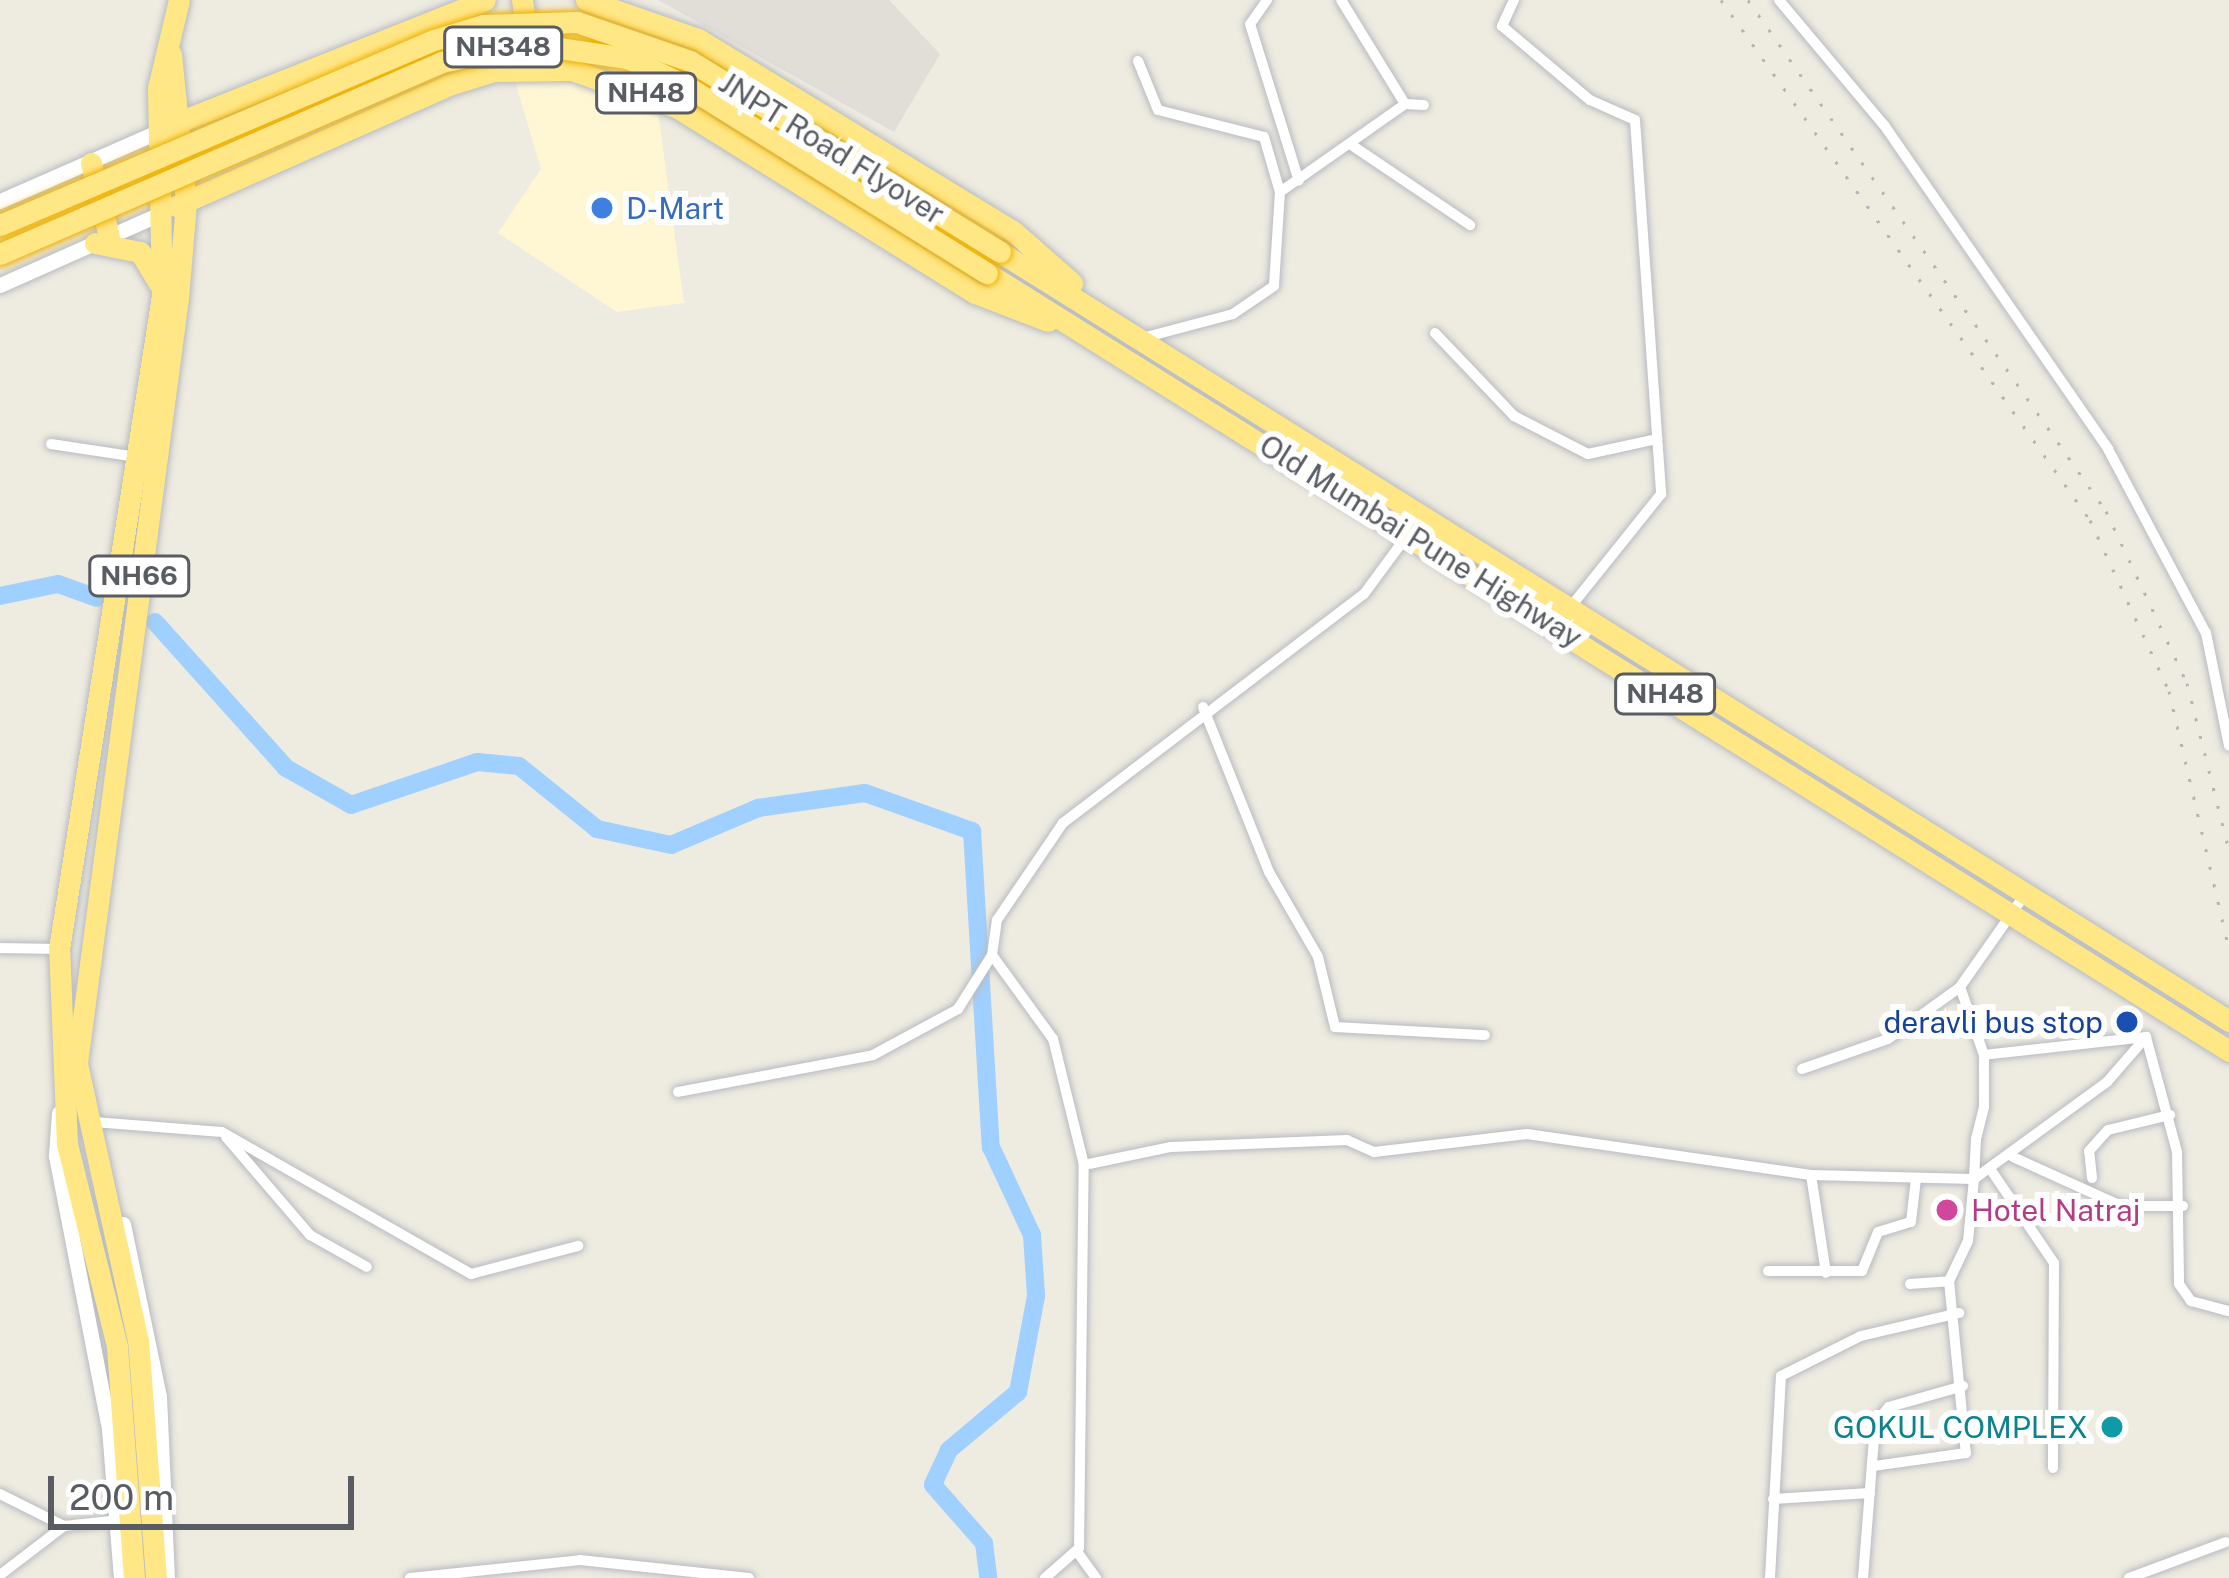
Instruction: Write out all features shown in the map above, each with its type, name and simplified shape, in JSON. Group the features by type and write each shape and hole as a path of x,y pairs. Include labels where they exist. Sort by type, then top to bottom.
{"highway":[{"path":"162,213 155,133 179,0"},
{"path":"179,122 485,0"},
{"path":"522,0 532,68"},
{"name":"NH48","path":"586,0 640,12 755,73 1013,231 1113,319"},
{"name":"JNPT Road Flyover","path":"0,225 434,40 483,25 577,22 691,61 1113,319"},
{"name":"JNPT Road Flyover","path":"0,254 409,74 532,44 627,58 683,84 1099,340"},
{"path":"172,54 186,202"},
{"name":"NH48","path":"162,213 449,85 532,68 621,81 676,107 975,293 1099,340"},
{"path":"218,105 238,179"},
{"path":"91,163 102,240 140,252 162,296"},
{"name":"NH66","path":"71,1093 186,202"},
{"name":"NH66","path":"156,1578 141,1364 71,1093 59,949 162,296 162,213"},
{"name":"Old Mumbai Pune Highway","path":"1113,319 1564,618 2018,903 2229,1021"},
{"name":"Old Mumbai Pune Highway","path":"1099,340 1408,534 1564,618"},
{"name":"Old Mumbai Pune Highway","path":"2018,903 2147,1001 2229,1051"},
{"path":"2147,1001 2161,981"},
{"name":"NH66","path":"82,1135 117,1346 134,1578"}],"street":[{"path":"1267,0 1250,24 1299,182"},
{"path":"1341,0 1405,104"},
{"path":"1514,0 1502,26 1590,100 1634,120 1659,503 1564,618"},
{"path":"1779,0 1884,124 2108,449 2206,633 2229,746"},
{"path":"1138,61 1158,110 1264,137 1280,193 1274,286 1233,314 1143,338"},
{"path":"1280,193 1405,104 1424,105"},
{"path":"0,200 155,133"},
{"path":"1350,144 1470,224"},
{"path":"0,285 162,213"},
{"path":"1435,333 1514,416 1588,454 1657,439"},
{"path":"51,444 136,457"},
{"path":"678,1092 873,1055 958,1009 990,959 1006,898 1063,823 1203,707 1364,594 1408,534"},
{"path":"1203,707 1269,872 1318,957 1335,1028 1485,1035"},
{"path":"1802,1069 1888,1039 1960,987 2018,903"},
{"path":"0,948 59,949"},
{"path":"990,959 1053,1039 1084,1165 1078,1553 1096,1578"},
{"path":"1873,1466 1964,1457 1959,1313 1949,1281 1968,1241 1984,1055 1960,987"},
{"path":"1084,1165 1171,1147 1347,1140 1374,1152 1526,1134 1811,1175 1974,1179 1994,1173 2146,1037"},
{"path":"1984,1055 2146,1037"},
{"path":"2146,1037 2170,1115 2183,1206 2183,1293 2229,1312"},
{"path":"71,1093 154,1356 167,1578"},
{"path":"71,1093 56,1156 120,1520 121,1578"},
{"path":"2092,1178 2089,1151 2108,1130 2170,1115"},
{"path":"82,1135 222,1132 471,1274 578,1246"},
{"path":"222,1132 310,1234 367,1268"},
{"path":"2013,1157 2121,1206 2183,1206"},
{"path":"1994,1173 2054,1263 2053,1468"},
{"path":"1811,1175 1826,1273"},
{"path":"1768,1271 1862,1271 1878,1232 1911,1222 1916,1179"},
{"path":"1910,1284 1949,1281"},
{"path":"1770,1578 1781,1376 1861,1336 1959,1313"},
{"path":"1863,1578 1880,1414 1963,1386"},
{"path":"1773,1499 1870,1493"},
{"path":"0,1494 64,1526"},
{"path":"0,1575 64,1526 120,1520"},
{"path":"2129,1578 2226,1542"},
{"path":"1045,1578 1078,1553"},
{"path":"410,1578 638,1560 749,1578"}],"shaded area":[{"path":"658,0 889,0 940,54 894,132"},
{"path":"515,81 591,83 658,112 684,303 617,312 498,233 541,169"}],"waterway":[{"path":"0,596 58,584 97,598"},
{"path":"155,622 286,768 351,805 477,762 519,766 597,829 671,845 758,808 865,793 972,831 991,1147 1032,1235 1036,1296 1018,1392 949,1450 933,1485 984,1543 988,1578"}],"railway":[{"path":"1721,0 2090,520 2169,691 2229,948"},
{"path":"1748,0 2106,511 2187,683 2229,850"}],"place":[{"name":"D-Mart","path":"602,208"},
{"name":"deravli bus stop","path":"2127,1022"},
{"name":"Hotel Natraj","path":"1947,1210"},
{"name":"GOKUL COMPLEX","path":"2112,1427"}]}
